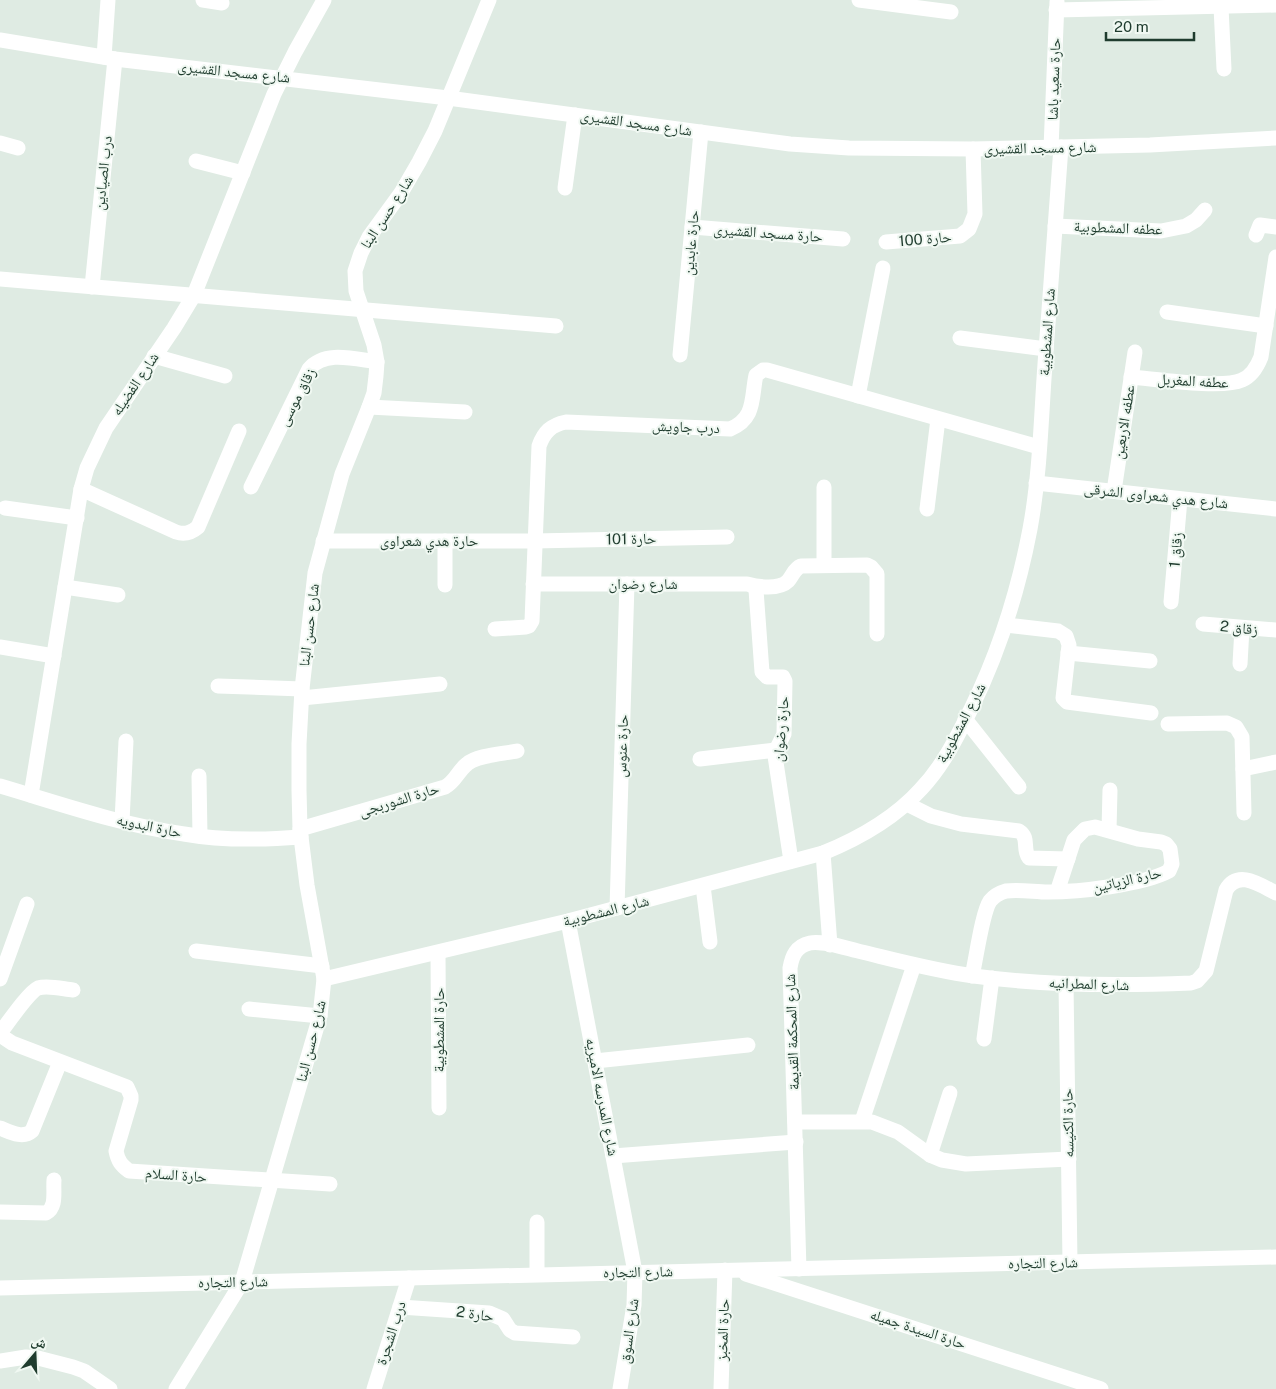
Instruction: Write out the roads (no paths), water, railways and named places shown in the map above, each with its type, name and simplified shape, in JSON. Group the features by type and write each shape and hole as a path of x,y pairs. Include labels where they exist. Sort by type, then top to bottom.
{"street":[{"name":"درب الصيادين","path":"92,286 110,58 108,0"},
{"path":"203,0 222,3"},
{"name":"شارع الفضيله","path":"31,795 81,489 90,461 106,428 194,295 282,77 324,0"},
{"name":"شارع حسن البنا","path":"176,1389 242,1282 320,1016 324,972 307,885 298,790 302,693 313,591 323,540 342,474 374,393 376,362 374,345 356,291 355,271 360,253 368,237 401,193 435,131 489,0"},
{"path":"860,0 952,12"},
{"name":"حارة سعيد باشا","path":"1056,148 1057,5 1276,6"},
{"path":"1224,69 1227,5"},
{"name":"شارع مسجد القشيرى","path":"0,40 110,58 282,77 790,144 850,148 1056,148 1276,138"},
{"path":"565,188 575,115"},
{"name":"حارة عابدين","path":"680,355 701,132"},
{"path":"0,143 18,148"},
{"name":"شارع المشطوبية","path":"196,951 324,972 438,953 703,886 823,853 850,842 877,827 907,804 940,764 965,719 994,657 1006,625 1021,572 1030,527 1039,447 1055,226 1056,148"},
{"name":"حارة 100","path":"886,242 960,236 970,229 975,214 973,149"},
{"path":"196,161 243,173"},
{"name":"عطفه المشطوبية","path":"1055,226 1167,230 1191,223 1205,210"},
{"path":"1256,235 1260,225 1276,226"},
{"name":"حارة مسجد القشيرى","path":"692,227 843,239"},
{"name":"عطفه المغربل","path":"1131,377 1225,384 1243,380 1251,375 1261,357 1276,257"},
{"path":"858,396 883,268"},
{"path":"0,279 556,326"},
{"path":"1167,312 1266,326"},
{"path":"960,338 1046,349"},
{"name":"عطفه الاربعين","path":"1114,491 1135,352"},
{"path":"154,356 225,376"},
{"name":"زقاق موسى","path":"251,487 308,369 312,365 324,358 332,357 376,362"},
{"name":"درب جاويش","path":"495,629 526,627 531,624 539,446 542,437 557,424 566,422 730,428 745,420 750,412 756,375 763,370 1039,447"},
{"path":"370,407 465,412"},
{"path":"927,509 938,419"},
{"path":"81,489 176,532 187,533 198,527 239,430"},
{"name":"شارع هدي شعراوى الشرقى","path":"1036,483 1276,510"},
{"path":"824,487 824,565"},
{"name":"زقاق 1","path":"1171,602 1180,499"},
{"path":"5,508 76,518"},
{"name":"حارة 101","path":"534,541 727,538"},
{"name":"حارة هدي شعراوى","path":"323,540 534,541"},
{"path":"445,541 445,585"},
{"name":"شارع رضوان","path":"533,584 747,584 753,586 780,586 787,582 797,568 806,565 867,565 877,574 877,634"},
{"name":"حارة عنوس","path":"617,908 626,584"},
{"name":"حارة رضوان","path":"753,586 756,590 762,672 767,676 783,677 784,680 784,734 775,756 791,861"},
{"path":"65,587 118,595"},
{"name":"زقاق 2","path":"1203,624 1276,630"},
{"path":"1006,625 1062,633 1068,640 1063,698 1067,702 1151,713"},
{"path":"1240,664 1242,628"},
{"path":"0,647 54,656"},
{"path":"1068,653 1150,661"},
{"path":"218,686 302,693 440,684"},
{"path":"965,719 1019,787"},
{"path":"1168,724 1227,723 1236,727 1242,737 1244,813"},
{"path":"122,821 126,741"},
{"path":"700,759 776,750"},
{"name":"حارة الشوربجى","path":"301,833 445,787 454,781 460,770 473,760 517,751"},
{"path":"1242,769 1276,762"},
{"path":"198,776 200,836"},
{"name":"حارة البدويه","path":"0,786 155,829 200,836 262,840 301,833"},
{"path":"1109,830 1110,790"},
{"path":"907,804 931,816 961,824 1019,830 1026,839 1026,853 1029,858 1068,859"},
{"name":"حارة الزياتين","path":"972,976 987,907 995,896 1009,891 1058,892 1084,890 1144,879 1169,870 1172,864 1170,850 1166,844 1161,842 1138,839 1095,827 1085,829 1074,840 1058,892"},
{"path":"823,853 830,945"},
{"name":"شارع المطرانيه","path":"830,945 914,965 972,976 1066,984 1128,986 1191,984 1197,981 1206,971 1229,884 1234,880 1249,880 1276,893"},
{"path":"703,886 710,942"},
{"path":"0,979 27,904"},
{"name":"شارع المدرسه الاميريه","path":"568,921 636,1272"},
{"name":"شارع المحكمة القديمة","path":"799,1268 790,968 792,955 799,947 810,943 830,945"},
{"name":"حارة المشطوبية","path":"438,953 439,1108"},
{"path":"862,1121 914,965"},
{"path":"984,1039 992,978"},
{"name":"حارة الكنيسه","path":"1066,984 1070,1262"},
{"path":"0,1034 30,994 37,989 46,987 73,990"},
{"path":"248,1009 320,1016"},
{"name":"حارة السلام","path":"0,1034 12,1043 124,1085 130,1090 131,1100 116,1151 118,1160 129,1171 272,1181"},
{"path":"595,1061 748,1045"},
{"path":"0,1128 19,1134 28,1134 32,1131 60,1062"},
{"path":"930,1155 950,1093"},
{"path":"795,1122 872,1122 892,1129 930,1155 942,1160 966,1164 1069,1160"},
{"path":"613,1156 796,1142"},
{"path":"0,1212 46,1213 53,1206 54,1180"},
{"path":"272,1181 330,1184"},
{"path":"537,1222 537,1274"},
{"name":"شارع التجاره","path":"0,1288 1276,1257"},
{"name":"حارة السيدة جميله","path":"729,1270 1058,1382 1101,1389"},
{"name":"حارة المخبز","path":"721,1389 729,1270"},
{"name":"شارع السوق","path":"620,1389 634,1306 636,1272"},
{"name":"درب الشجرة","path":"376,1388 409,1278"},
{"name":"حارة 2","path":"400,1307 489,1313 503,1319 510,1330 516,1333 573,1337"},
{"path":"0,1361 38,1358 84,1371 110,1389"}]}
